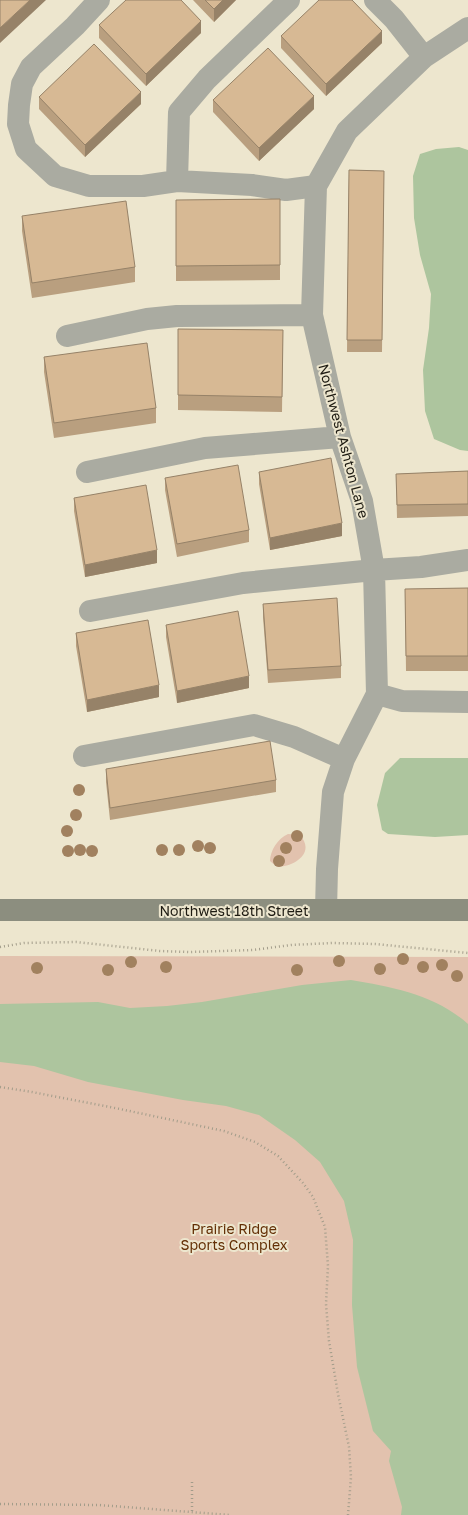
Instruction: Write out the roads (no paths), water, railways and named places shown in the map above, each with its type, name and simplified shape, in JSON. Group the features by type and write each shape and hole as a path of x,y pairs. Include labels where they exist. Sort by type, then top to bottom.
{"main road":[{"name":"Northwest 18th Street","path":"0,910 468,910"}],"street":[{"path":"99,0 75,26 31,67 22,84 18,124 26,149 55,176 89,186 143,186 177,182 252,185 286,190 316,186"},
{"path":"177,182 179,112 207,79 289,0"},
{"path":"374,0 394,19 424,57"},
{"name":"Northwest Ashton Lane","path":"326,910 327,869 333,792 344,759 377,694 374,570 362,501 340,438 312,315 316,186 347,131 424,57 468,28"},
{"path":"66,336 147,320 177,316 312,315"},
{"path":"87,472 205,448 340,438"},
{"path":"90,611 243,583 374,570 421,567 468,560"},
{"path":"377,694 402,701 468,702"},
{"path":"84,756 254,725 294,737 344,759"}],"park label":[{"name":"Prairie Ridge Sports Complex","path":"234,1236"}]}
